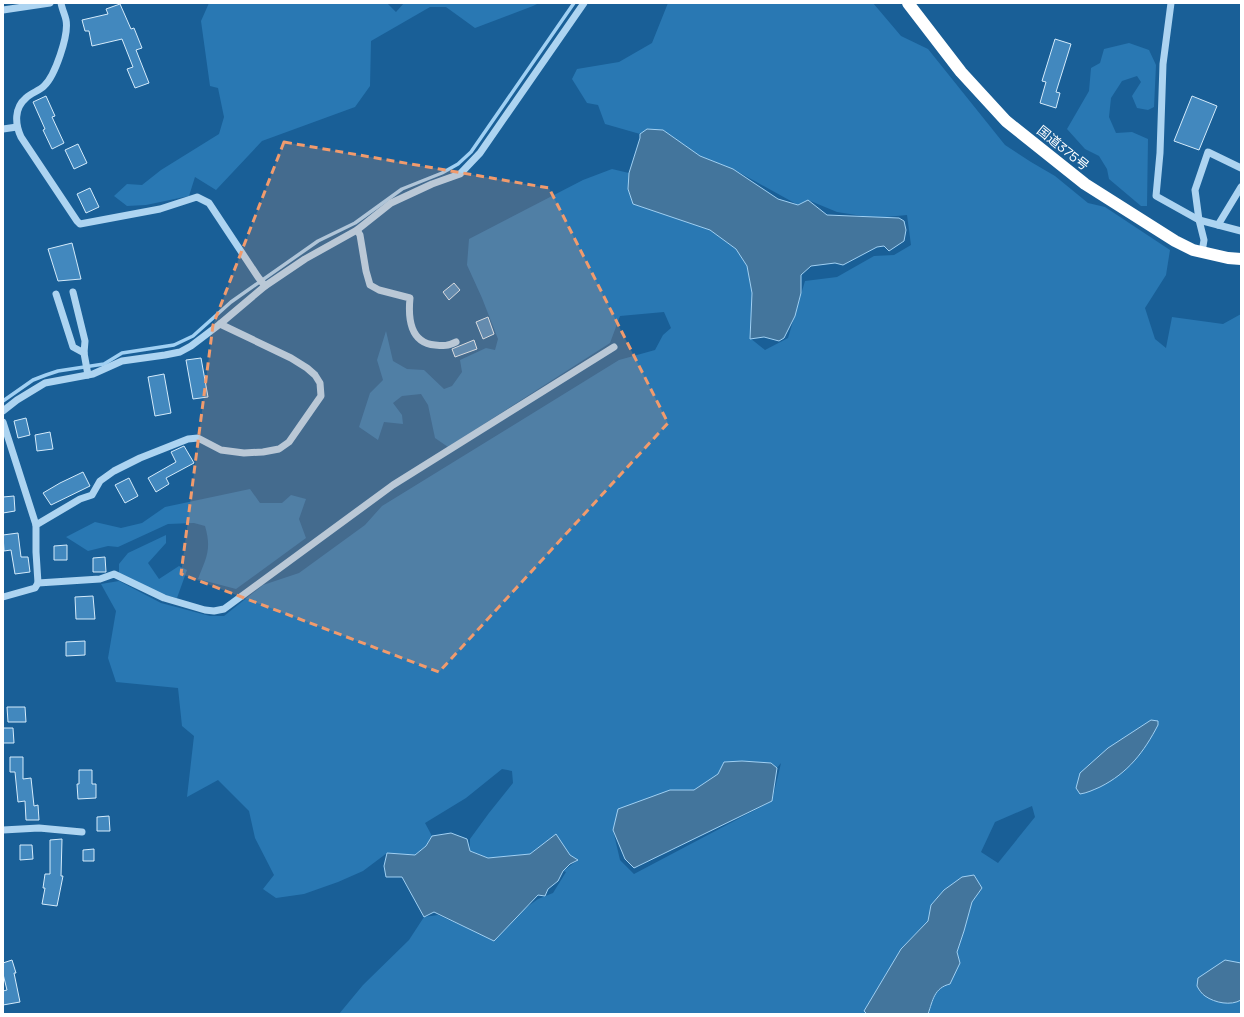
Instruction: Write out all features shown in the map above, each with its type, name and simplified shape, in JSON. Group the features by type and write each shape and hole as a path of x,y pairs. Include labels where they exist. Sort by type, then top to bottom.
{"highway":[{"name":"国道375号","path":"908,3 960,72 1006,121 1086,184 1176,242 1193,250 1228,258 1241,259"}],"street":[{"path":"3,10 50,3"},
{"path":"60,3 67,21 66,34 60,56 44,85 19,105 17,127 21,137 77,221 80,224 160,209 197,197 209,203 264,285"},
{"path":"3,411 17,400 45,383 93,374 122,361 180,352 191,346 220,324 264,285 305,259 357,230 391,204 432,184 460,174 480,153 584,3"},
{"path":"1171,3 1162,64 1160,154 1156,196 1199,220 1241,231"},
{"path":"3,130 17,127"},
{"path":"1202,252 1204,240 1199,220 1195,190 1208,152 1241,168"},
{"path":"1218,225 1241,187"},
{"path":"357,230 360,235 370,285 379,290 410,298 409,313 411,324 422,342 431,345 447,346 456,342"},
{"path":"72,292 85,341 84,353 87,374"},
{"path":"56,294 73,347 84,353"},
{"path":"36,524 80,499 92,494 100,481 114,471 140,458 188,439 198,438 221,450 244,453 279,449 289,442 321,396 320,383 315,375 307,368 291,358 220,324"},
{"path":"38,583 100,579 114,574 164,598 205,610 224,610 393,485 614,347"},
{"path":"3,422 36,524 38,583 35,588 3,597"},
{"path":"3,830 38,828 82,832"}],"highlighted area":[{"path":"284,142 549,188 668,423 439,672 181,574 213,325"}],"shaded area":[{"path":"209,3 387,3 396,12 404,3 539,3 475,28 446,7 430,7 371,41 370,86 355,107 262,141 216,190 195,177 189,196 146,205 127,206 114,196 127,184 142,185 161,170 219,134 224,117 218,88 210,86 201,21"},
{"path":"668,3 873,3 901,36 928,49 1005,145 1055,176 1088,203 1105,207 1170,250 1166,275 1145,308 1155,339 1166,348 1172,317 1223,324 1241,314 1241,1014 928,1014 935,994 960,963 957,952 972,902 982,888 944,890 931,905 928,921 901,949 864,1011 867,1014 339,1014 363,985 409,940 424,917 438,915 494,940 520,912 538,899 553,893 566,872 563,871 578,860 570,855 556,834 530,854 489,858 470,851 470,839 513,783 512,771 502,769 466,798 425,823 432,836 426,846 415,855 387,853 363,871 338,882 304,894 276,898 263,889 274,875 255,838 249,811 218,780 187,797 194,736 182,726 178,688 116,682 108,658 116,611 101,584 119,581 161,603 210,616 224,616 263,585 299,573 365,525 382,506 619,360 655,350 663,335 671,328 664,312 620,316 610,343 448,447 435,438 428,405 421,394 402,396 393,403 402,415 403,424 384,422 378,440 359,427 370,393 383,380 377,360 386,331 393,361 407,369 424,370 444,389 452,386 462,372 460,360 486,348 495,350 498,339 467,265 469,239 583,180 612,169 629,173 628,189 633,204 710,230 736,249 747,266 752,293 750,338 765,350 788,338 805,281 837,277 874,256 894,255 911,245 907,215 875,218 837,212 808,200 798,205 733,169 700,156 663,130 647,129 640,134 605,124 598,105 587,103 572,79 577,69 619,62 652,43","holes":["742,761 771,763 777,768 781,763 772,801 634,874 620,860 613,830 670,790 694,790 718,774 724,762","1032,806 1035,817 998,863 981,852 995,822"]},
{"path":"1129,43 1149,50 1156,65 1154,107 1148,110 1137,108 1132,96 1141,82 1137,76 1122,81 1111,98 1109,117 1116,133 1132,132 1148,139 1147,206 1141,206 1109,179 1107,169 1099,156 1085,149 1067,129 1089,91 1091,68 1100,63 1104,49"},
{"path":"647,129 663,130 700,156 733,169 778,199 798,205 808,200 827,215 899,218 904,221 906,230 904,241 889,251 884,246 877,247 843,265 835,263 811,266 801,275 801,293 795,316 784,338 779,341 764,337 750,339 752,293 747,266 736,249 710,230 633,204 628,189 629,173 640,134"},
{"path":"250,489 260,503 282,503 291,495 306,499 299,519 306,538 236,589 198,579 206,559 208,548 205,526 194,523 168,524 118,547 108,546 88,551 66,537 95,522 121,528 142,523 165,507"},
{"path":"166,535 166,543 148,563 159,579 179,566 187,570 177,598 164,595 119,574 119,564 128,553"},
{"path":"1151,720 1158,721 1158,725 1141,753 1134,761 1110,781 1100,787 1080,794 1076,788 1080,773 1108,748"},
{"path":"742,761 771,763 777,768 772,801 634,868 625,859 613,830 618,809 670,790 694,790 718,774 724,762"},
{"path":"451,833 467,839 470,851 488,858 530,854 556,834 570,855 578,860 570,864 563,871 558,881 548,889 545,896 538,895 494,941 434,912 424,917 402,877 386,877 384,866 387,853 415,855 426,846 432,836"},
{"path":"974,875 982,888 972,902 957,952 960,963 950,984 941,988 935,995 928,1014 867,1014 864,1011 901,949 928,921 931,905 944,890 962,877"},
{"path":"1225,960 1241,963 1241,1000 1233,1003 1218,1002 1209,998 1203,994 1197,986 1198,978"}],"building":[{"path":"120,4 131,29 134,28 142,48 136,50 149,83 135,88 127,69 133,67 122,39 92,46 89,31 85,31 82,20 108,14 106,9"},
{"path":"1055,39 1071,44 1056,92 1060,93 1056,108 1040,103 1046,82 1042,81"},
{"path":"46,96 55,116 52,117 64,143 52,149 43,130 45,129 33,102"},
{"path":"1192,96 1217,106 1199,150 1174,141"},
{"path":"78,144 87,163 74,169 65,150"},
{"path":"90,188 99,207 86,213 77,194"},
{"path":"72,243 81,279 58,281 48,249"},
{"path":"454,283 460,290 449,300 443,292"},
{"path":"488,317 494,334 483,339 476,322"},
{"path":"474,340 477,349 455,357 452,349"},
{"path":"201,358 208,397 193,399 186,360"},
{"path":"164,374 171,413 155,416 148,377"},
{"path":"26,418 30,435 18,438 14,421"},
{"path":"50,432 53,449 37,451 35,435"},
{"path":"184,446 194,463 166,478 169,484 156,492 148,478 176,462 171,452"},
{"path":"83,472 90,486 51,505 43,493"},
{"path":"129,478 138,496 125,503 115,485"},
{"path":"14,496 15,511 3,513 3,497"},
{"path":"18,533 21,557 28,557 30,572 15,574 11,550 4,551 3,535"},
{"path":"67,545 67,560 54,560 54,546"},
{"path":"105,557 106,572 93,572 93,558"},
{"path":"93,596 95,619 76,619 75,597"},
{"path":"85,641 85,655 66,656 66,642"},
{"path":"7,707 25,707 26,722 8,722"},
{"path":"3,728 13,728 14,743 3,743"},
{"path":"10,757 23,757 23,779 31,778 34,806 38,805 39,820 26,820 25,801 18,802 15,772 10,772"},
{"path":"79,770 92,770 92,784 96,784 96,798 78,799 77,784 79,784"},
{"path":"109,816 110,831 97,831 97,817"},
{"path":"62,839 61,876 63,876 57,906 42,904 45,888 43,888 45,874 50,874 50,840"},
{"path":"20,845 32,845 33,859 20,860"},
{"path":"94,849 94,861 83,861 83,850"},
{"path":"12,960 16,973 14,973 20,1002 3,1005 3,991 7,990 3,974 3,963"}],"waterway":[{"path":"3,401 33,380 46,375 58,371 104,364 122,353 174,345 193,336 231,302 318,241 355,223 402,189 442,173 458,164 471,152 574,3"}]}
